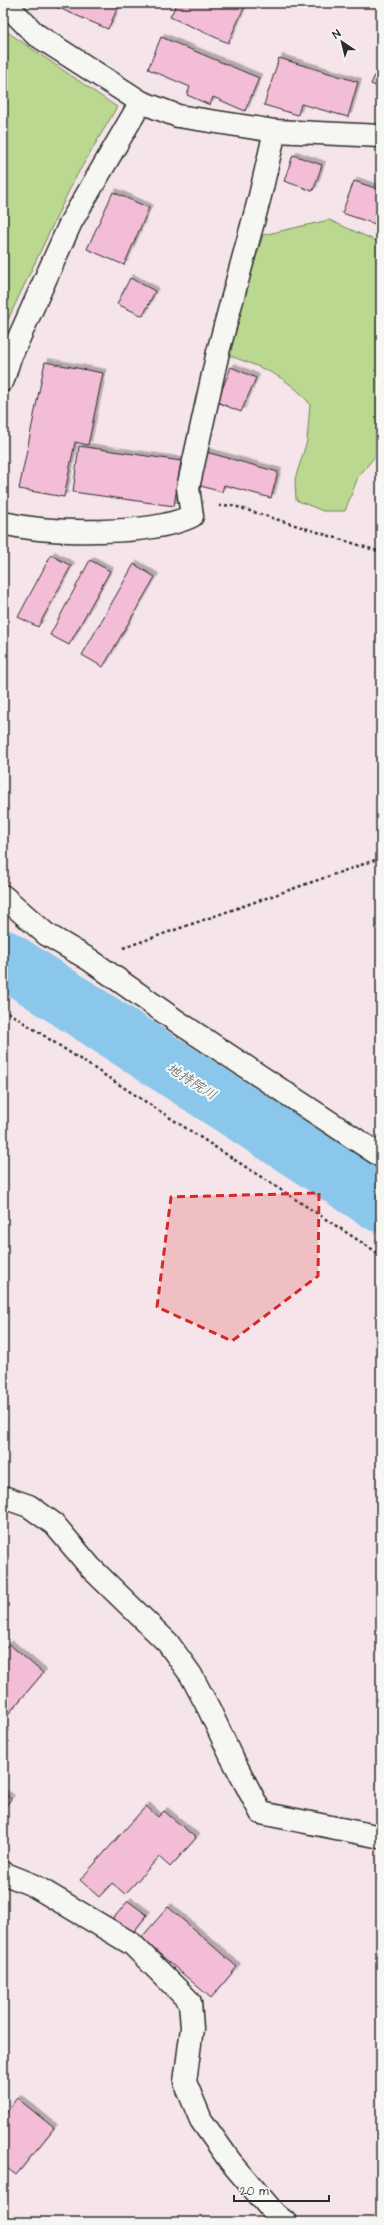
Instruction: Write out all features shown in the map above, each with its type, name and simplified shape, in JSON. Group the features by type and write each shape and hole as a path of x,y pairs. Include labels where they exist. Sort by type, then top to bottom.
{"street":[{"path":"5,3 35,34 141,102 178,116 275,131 381,136"},
{"path":"3,380 9,360 71,222 141,102"},
{"path":"3,523 22,527 118,531 178,523 192,516 188,488 218,352 260,196 275,131"},
{"path":"3,896 46,934 90,960 178,1022 381,1156"},
{"path":"3,1497 29,1506 54,1524 91,1568 168,1643 191,1675 210,1709 230,1756 261,1813 381,1836"},
{"path":"3,1873 34,1885 132,1944 190,2002 192,2028 185,2082 198,2114 230,2161 275,2214 285,2222"}],"path":[{"path":"192,516 217,506 231,505 381,552"},
{"path":"90,960 381,858"},
{"path":"3,1009 381,1255"}],"highlighted area":[{"path":"319,1193 318,1276 232,1341 157,1307 171,1197"}],"green space":[{"path":"3,29 117,107 74,180 3,330"},
{"path":"329,220 381,243 381,449 358,477 345,511 323,511 296,500 295,479 307,441 310,404 301,394 282,378 225,354 263,235"}],"building":[{"path":"47,3 120,3 108,29"},
{"path":"177,3 246,3 228,43 170,17"},
{"path":"161,37 259,78 245,111 213,97 210,105 187,95 190,87 148,69"},
{"path":"279,58 358,82 348,117 301,104 298,115 264,105"},
{"path":"381,62 381,88 371,84"},
{"path":"293,155 322,165 313,191 284,181"},
{"path":"354,181 381,190 381,226 342,213"},
{"path":"113,192 149,208 124,265 87,249"},
{"path":"130,278 155,291 143,316 117,304"},
{"path":"45,362 103,373 88,445 75,442 64,497 19,489"},
{"path":"231,367 256,378 241,412 217,402"},
{"path":"79,446 181,461 174,506 73,492"},
{"path":"206,452 278,472 271,498 224,485 222,492 197,485"},
{"path":"51,555 71,566 38,627 18,617"},
{"path":"90,560 110,571 69,645 50,635"},
{"path":"134,564 155,577 103,667 82,655"},
{"path":"9,1644 43,1673 3,1720 3,1650"},
{"path":"3,1793 11,1799 3,1809"},
{"path":"146,1806 158,1817 164,1811 196,1838 170,1867 159,1857 125,1894 112,1883 99,1897 80,1880"},
{"path":"128,1901 147,1915 131,1935 112,1920"},
{"path":"168,1907 237,1967 211,1998 141,1938"},
{"path":"17,2098 54,2128 16,2175 3,2165 3,2116"}],"waterway":[{"name":"地持院川","path":"3,958 381,1204"}]}
